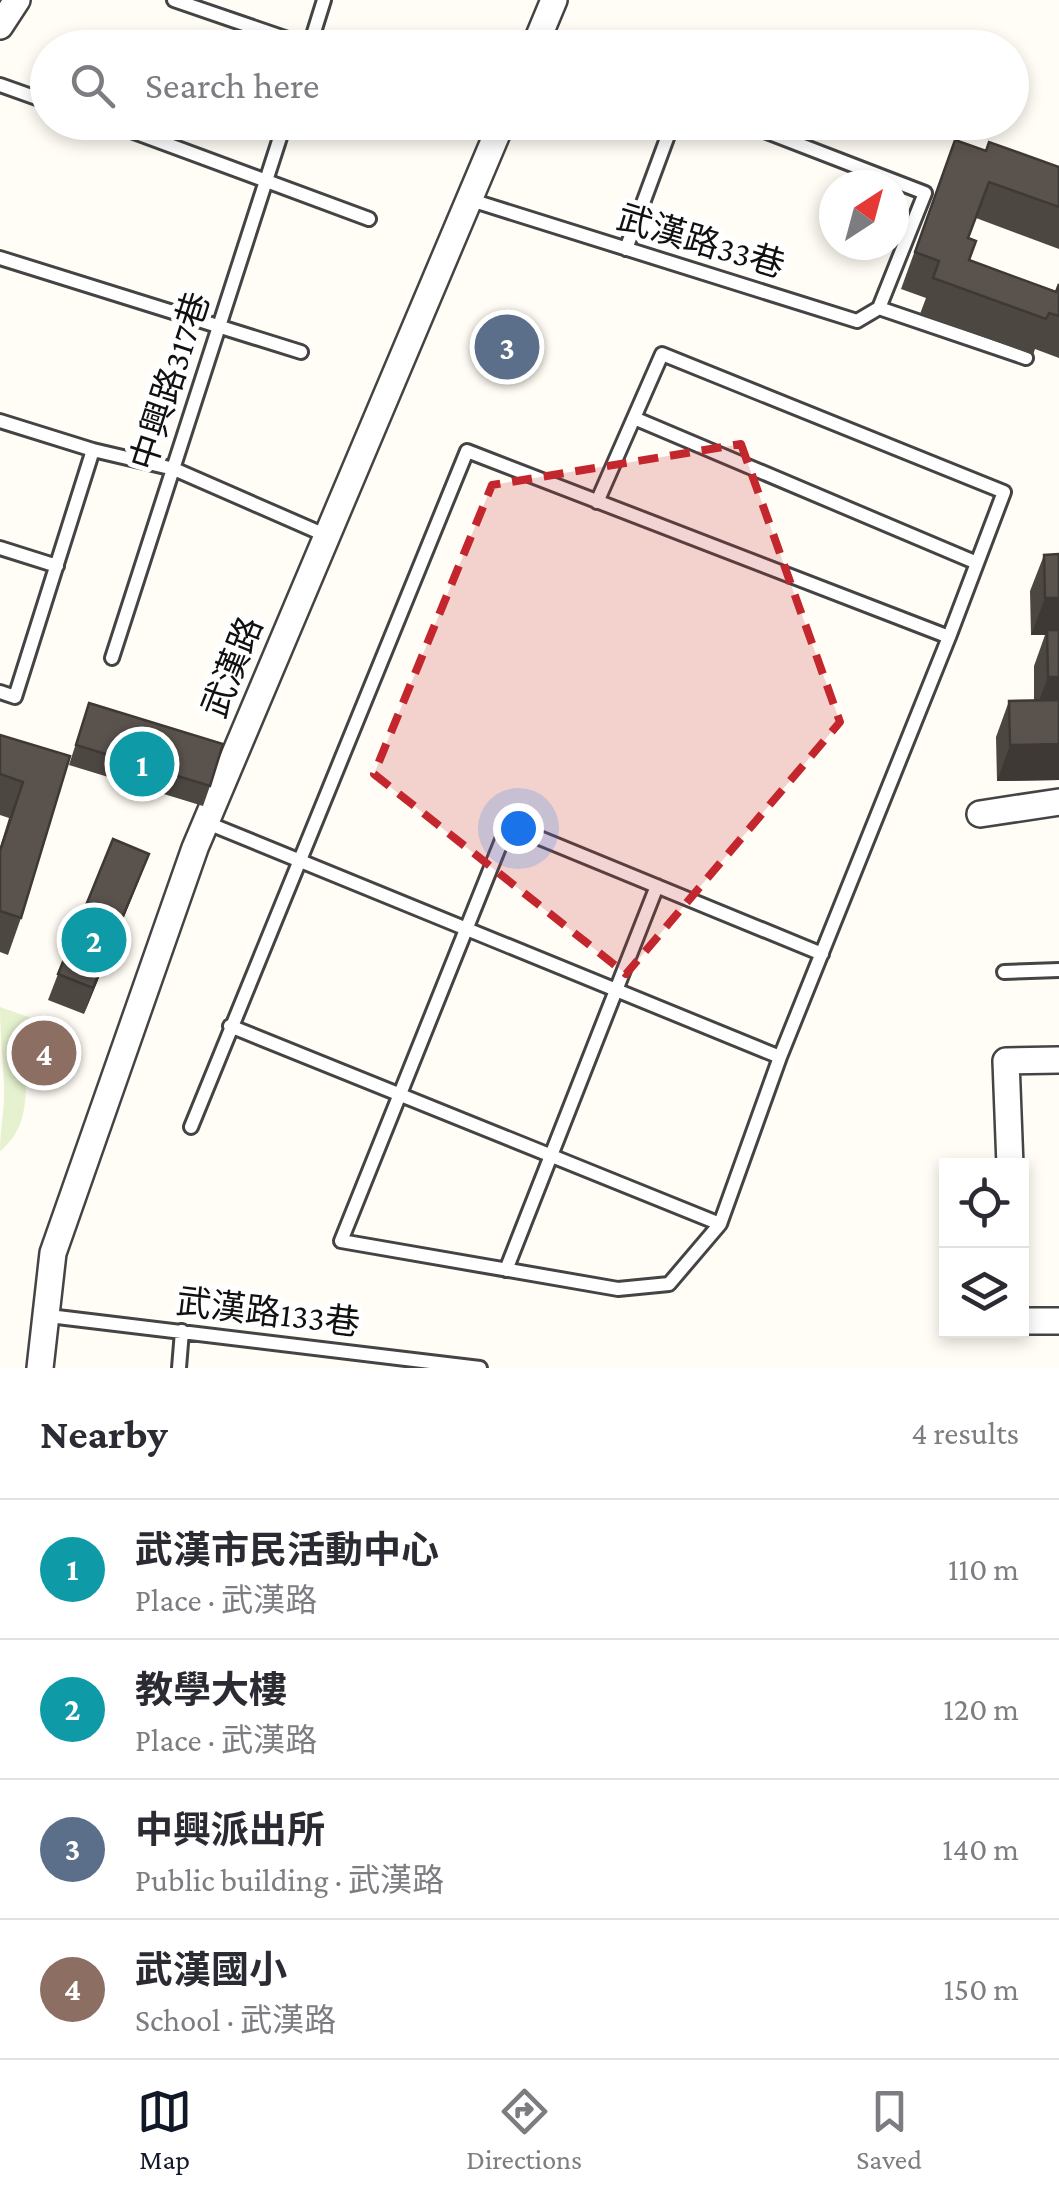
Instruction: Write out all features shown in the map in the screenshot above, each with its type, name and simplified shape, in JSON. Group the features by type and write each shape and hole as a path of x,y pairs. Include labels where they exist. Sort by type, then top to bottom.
{"street":[{"path":"0,26 17,0"},
{"path":"544,30 554,0"},
{"name":"武漢路","path":"40,1368 49,1316 53,1252 205,822 495,140"},
{"path":"980,814 1059,802"},
{"path":"1010,1158 1006,1061 1059,1060"},
{"path":"1029,1321 1059,1321"}],"lane":[{"path":"174,0 261,30"},
{"path":"316,30 324,0"},
{"path":"0,85 30,96"},
{"path":"158,140 369,219"},
{"name":"中興路317巷","path":"112,658 279,140"},
{"path":"626,249 666,140"},
{"path":"787,140 925,193 880,308"},
{"name":"武漢路33巷","path":"470,200 857,320 880,308 1026,358"},
{"path":"0,258 302,352"},
{"path":"596,502 662,354 1004,492 949,637 822,954 780,1057 720,1224 669,1284 618,1290 341,1240 508,826 822,954"},
{"path":"634,418 978,562"},
{"path":"0,421 93,450 174,469 324,535"},
{"path":"0,692 15,697 93,450"},
{"path":"191,1127 467,451 949,637"},
{"path":"0,548 57,566"},
{"path":"205,822 780,1057"},
{"path":"506,1270 656,886"},
{"path":"1004,972 1059,970"},
{"path":"230,1026 720,1224"},
{"name":"武漢路133巷","path":"49,1316 480,1368"},
{"path":"179,1368 182,1332"}],"highlighted area":[{"path":"741,444 840,722 626,974 374,774 492,485"}],"green space":[{"path":"0,1007 77,1034 69,1052 22,1041 26,1085 23,1115 11,1140 0,1151 4,1095"}],"building":[{"path":"955,140 986,151 989,142 1059,167 1059,207 989,182 968,238 976,241 969,260 1056,292 1059,284 1059,316 1049,313 1046,319 933,278 939,261 915,252"},
{"path":"1059,554 1059,598 1045,598 1044,555"},
{"path":"1047,630 1059,630 1059,677 1048,677"},
{"path":"1059,700 1059,744 1010,745 1009,701"},
{"path":"89,703 223,744 210,786 76,745"},
{"path":"0,735 70,756 21,918 0,911 0,851 23,782 0,774"},
{"path":"113,839 149,854 93,988 58,974"}],"place":[{"name":"中興派出所","path":"507,347"},
{"name":"武漢市民活動中心","path":"142,764"},
{"name":"教學大樓","path":"94,940"},
{"name":"武漢國小","path":"44,1053"}]}
